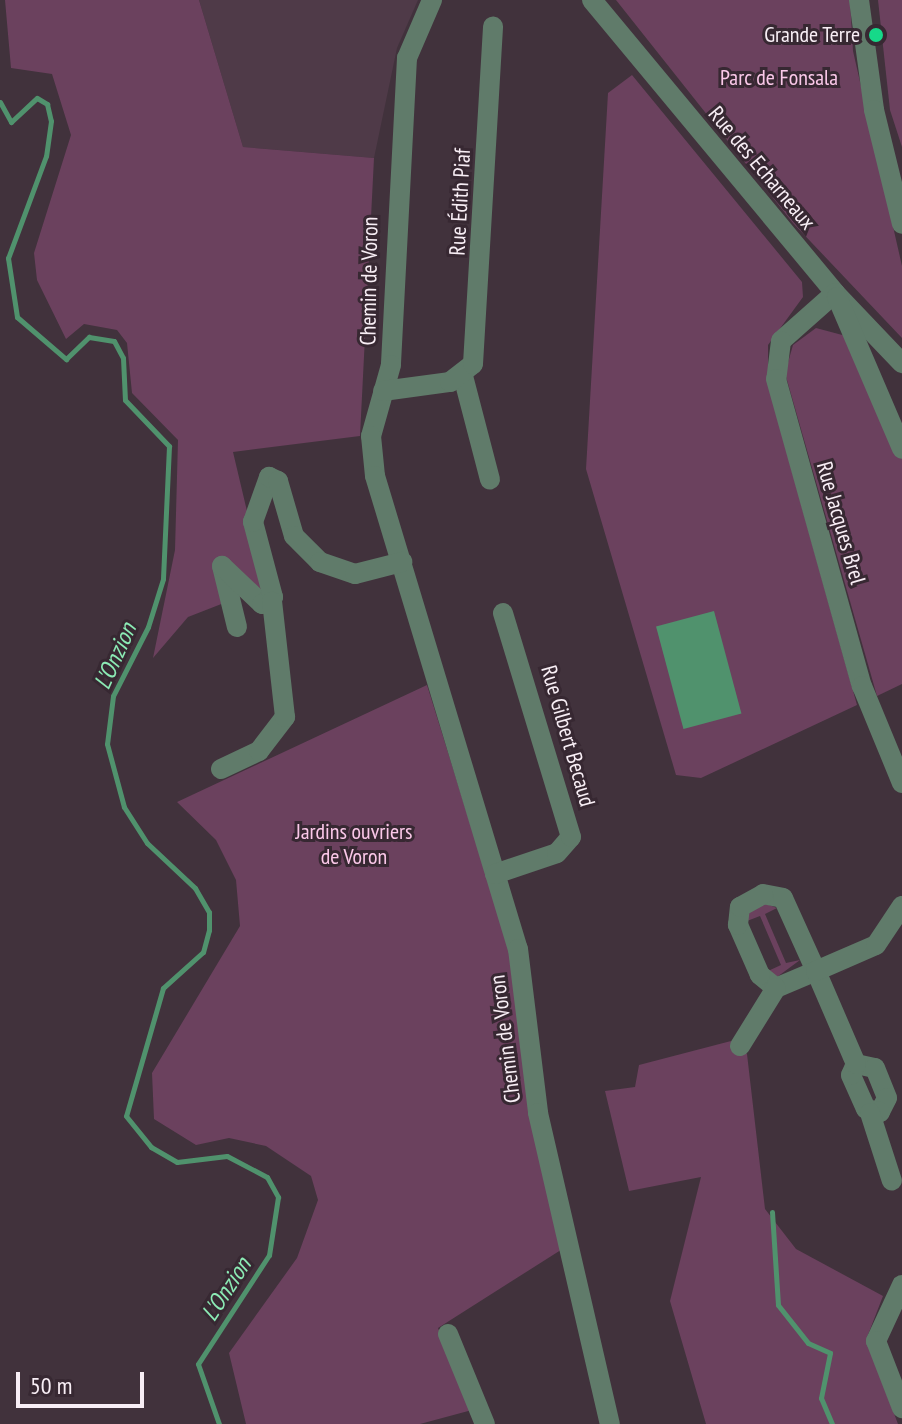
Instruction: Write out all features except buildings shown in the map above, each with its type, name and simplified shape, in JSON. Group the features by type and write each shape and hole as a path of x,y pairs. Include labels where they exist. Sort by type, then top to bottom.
{"street":[{"name":"Chemin de Voron","path":"432,0 407,58 383,391 371,436 375,476 518,949 538,1113 610,1424"},
{"name":"Rue des Echarneaux","path":"592,0 835,293 901,360"},
{"path":"859,0 874,110 902,224"},
{"name":"Rue Édith Piaf","path":"463,376 476,350 493,27"},
{"name":"Rue des Echarneaux","path":"835,293 902,449"},
{"name":"Rue Jacques Brel","path":"835,293 781,341 776,379 862,686 902,783"},
{"path":"383,391 463,376 490,480"},
{"path":"221,769 259,751 285,717 272,602 253,522 269,477 278,481 294,536 320,562 355,574 402,562"},
{"path":"237,627 223,593 226,565 262,604 272,602"},
{"name":"Rue Gilbert Becaud","path":"495,874 557,853 571,837 503,613"},
{"path":"776,988 760,975 738,925 740,907 763,894 783,898 816,971 856,1064 851,1075 870,1113 892,1181"},
{"path":"740,1046 776,988 876,945 902,906"},
{"path":"902,1285 876,1341 902,1408"},
{"path":"448,1334 485,1424"}],"shaded area":[{"path":"199,0 418,0 397,48 374,158 243,147"},
{"path":"714,611 741,713 683,729 656,627"}],"green space":[{"path":"5,0 199,0 243,147 374,158 360,436 233,452 265,587 188,617 153,658 175,550 178,440 132,393 127,343 117,330 84,324 66,339 37,280 34,253 71,135 52,74 11,68"},
{"name":"Parc de Fonsala","path":"616,0 850,0 853,51 902,266 902,338 793,223"},
{"path":"878,0 902,0 902,147 890,110"},
{"path":"632,75 802,282 803,297 768,345 768,385 857,705 701,778 676,775 586,469 608,93"},
{"path":"816,328 846,336 902,454 902,684 877,696 785,373 793,345"},
{"name":"Jardins ouvriers de Voron","path":"427,685 512,958 564,1248 438,1328 472,1410 420,1424 246,1424 229,1353 297,1258 318,1200 311,1176 266,1146 229,1138 196,1145 154,1119 152,1073 240,926 236,880 216,840 177,802"},
{"path":"764,903 777,908 765,914 786,963 800,960 777,977 768,971 781,965 760,916 747,921 747,913"},
{"path":"731,1041 747,1054 765,1209 796,1249 883,1296 866,1340 898,1424 706,1424 670,1301 701,1177 629,1191 605,1091 635,1087 639,1065"}],"waterway":[{"name":"L'Onzion","path":"0,102 11,122 37,98 47,104 51,121 46,156 8,258 17,317 66,359 89,337 114,341 123,358 125,400 169,446 163,579 148,627 113,696 107,744 124,807 147,843 195,888 209,912 209,930 203,952 163,988 126,1116 151,1147 177,1162 227,1156 267,1177 278,1197 269,1255 198,1364 219,1424"},
{"path":"772,1212 778,1305 808,1343 830,1353 821,1398 832,1424"}],"place":[{"name":"Grande Terre","path":"876,35"}]}
